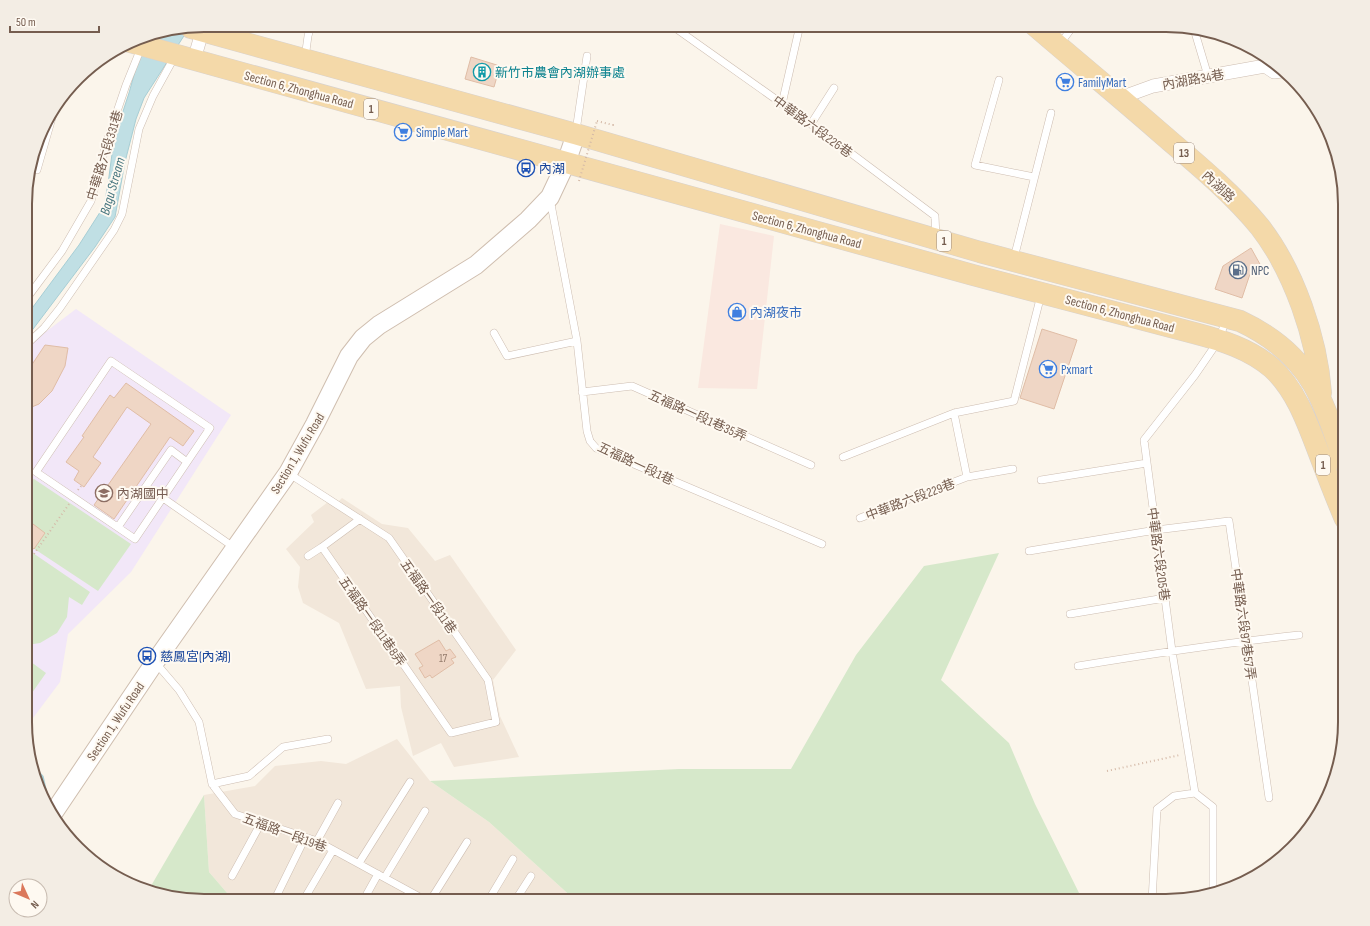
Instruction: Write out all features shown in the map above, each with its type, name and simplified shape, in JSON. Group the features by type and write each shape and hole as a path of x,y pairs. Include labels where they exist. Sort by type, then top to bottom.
{"main road":[{"name":"Section 6, Zhonghua Road","path":"213,32 576,134 980,252 1227,316 1253,327 1282,346 1301,366 1313,384 1322,403 1338,445"},
{"name":"內湖路","path":"1042,32 1218,183 1255,222 1274,248 1288,273 1302,308 1316,355 1322,403"},
{"name":"1","path":"145,43 185,57"},
{"name":"Section 6, Zhonghua Road","path":"185,57 973,275 1219,340 1244,350 1273,369 1289,389 1302,411 1338,501"},
{"name":"Section 1, Wufu Road","path":"56,809 155,662 288,473 315,424 349,356 363,338 379,325 476,265 528,220 550,197 566,163 576,134"},
{"name":"內湖路","path":"1302,308 1305,347 1298,389 1302,411"}],"street":[{"path":"185,57 197,32"},
{"name":"內湖路34巷","path":"1122,100 1131,94 1153,86 1266,65"},
{"path":"973,275 980,252"}],"lane":[{"path":"305,58 309,32"},
{"name":"中華路六段226巷","path":"681,32 811,124 936,216 936,239"},
{"path":"782,104 798,32"},
{"path":"1058,46 1069,32"},
{"path":"1196,34 1208,76"},
{"name":"中華路六段331巷","path":"32,290 62,251 91,201 107,141 139,45"},
{"path":"576,134 587,56"},
{"path":"32,339 44,328 60,308 114,230 122,214 139,129 153,96 185,57"},
{"path":"999,80 974,165 1034,177"},
{"path":"811,124 834,88"},
{"path":"1013,260 1051,113"},
{"path":"37,170 48,132"},
{"name":"五福路一段1巷","path":"550,197 577,341 587,431 590,441 596,448 822,544"},
{"path":"843,457 954,413 1014,401 1042,293"},
{"name":"中華路六段205巷","path":"1195,793 1172,651 1144,440 1195,375 1219,340 1227,316"},
{"path":"494,333 508,356 577,341"},
{"path":"111,361 210,428 187,462 135,539 36,472 111,361"},
{"name":"五福路一段1巷35弄","path":"582,392 632,386 811,464"},
{"name":"中華路六段229巷","path":"860,518 967,477 954,413"},
{"path":"118,527 170,450 187,462"},
{"path":"1041,480 1147,463"},
{"path":"967,477 1013,469"},
{"name":"五福路一段11巷","path":"288,473 389,538 488,680 496,722 451,733"},
{"path":"163,498 234,548"},
{"path":"308,556 360,519"},
{"name":"中華路六段97巷57弄","path":"1156,530 1229,522 1269,798"},
{"path":"1029,550 1156,530"},
{"name":"五福路一段11巷8弄","path":"322,547 451,733"},
{"path":"1070,614 1165,598"},
{"path":"1078,666 1246,640 1299,635"},
{"name":"五福路一段19巷","path":"155,662 179,690 199,722 212,784 235,814 317,841 415,894"},
{"path":"212,784 249,776 283,747 328,739"},
{"path":"359,863 410,782"},
{"path":"1152,894 1157,809 1174,796 1195,793 1213,807 1213,887"},
{"path":"317,841 338,803"},
{"path":"369,894 425,811"},
{"path":"232,876 261,823"},
{"path":"277,894 305,838"},
{"path":"430,894 467,842"},
{"path":"307,894 333,850"},
{"path":"492,894 513,859"},
{"path":"519,894 531,876"}],"path":[{"path":"579,181 597,121"},
{"path":"34,554 82,485"},
{"path":"1107,771 1189,753"}],"shaded area":[{"name":"內湖夜市","path":"720,224 774,236 757,389 698,388"},
{"name":"內湖國中","path":"76,309 231,415 131,572 68,634 60,682 32,719 32,342"},
{"path":"342,498 382,524 408,528 435,561 450,555 516,650 493,680 500,716 519,757 454,767 441,743 413,756 401,707 400,686 366,689 339,623 303,603 298,587 300,567 286,549 314,522 311,515 328,502 334,506"},
{"path":"397,739 430,781 489,822 568,894 228,894 209,872 204,795 255,786 275,766 321,761 346,764"}],"green space":[{"path":"34,479 131,544 98,591 32,547 32,480"},
{"path":"32,552 90,592 82,605 69,597 67,617 57,633 40,643 32,644"},
{"path":"999,553 941,680 1009,743 1035,804 1080,894 568,894 489,822 430,781 679,769 791,769 856,655 924,566"},
{"path":"32,663 46,673 32,693"},
{"path":"204,795 209,872 228,894 182,893 151,886"}],"water":[{"name":"Bagu Stream","path":"186,33 144,98 136,119 125,162 115,217 95,247 32,330 32,308 79,245 104,206 114,139 141,50 147,42"}],"building":[{"name":"新竹市農會內湖辦事處","path":"471,57 500,66 494,87 465,79"},
{"name":"NPC","path":"1251,248 1261,266 1250,274 1242,298 1215,289 1223,266"},
{"name":"Pxmart","path":"1042,329 1077,340 1054,409 1020,398"},
{"path":"45,345 68,348 65,366 52,391 39,404 32,407 32,364"},
{"path":"126,383 194,431 183,446 170,437 114,519 94,505 151,424 127,407 93,457 101,463 84,487 74,480 79,471 66,462 84,437 82,436 110,395 114,398"},
{"path":"33,524 45,533 34,549 32,548"},
{"path":"439,640 446,651 450,649 456,657 451,659 454,663 432,678 430,675 425,678 419,668 423,666 415,654"}],"waterway":[{"path":"41,775 44,785"}],"place":[{"name":"新竹市農會內湖辦事處","path":"482,72"},
{"name":"FamilyMart","path":"1065,82"},
{"name":"Simple Mart","path":"403,132"},
{"name":"內湖","path":"526,168"},
{"name":"NPC","path":"1238,270"},
{"name":"內湖夜市","path":"737,312"},
{"name":"Pxmart","path":"1048,369"},
{"name":"內湖國中","path":"104,493"},
{"name":"慈鳳宮(內湖)","path":"147,656"}]}
